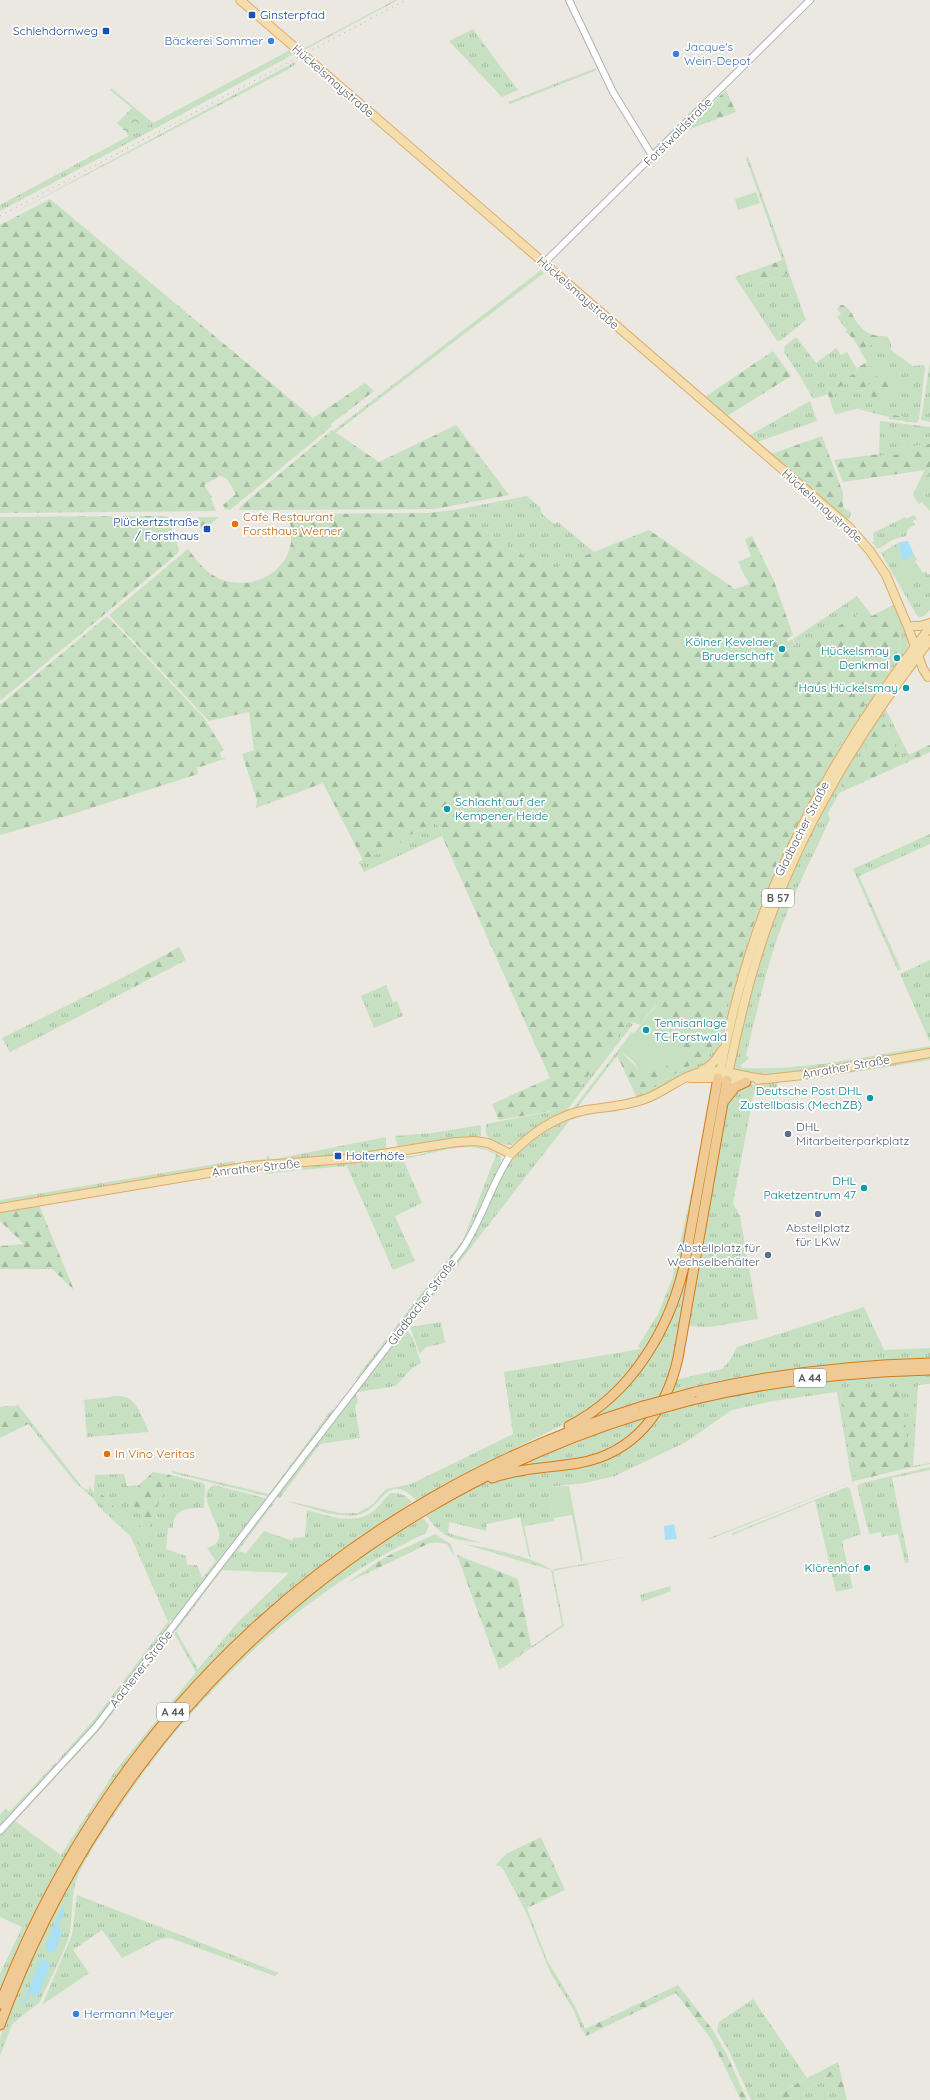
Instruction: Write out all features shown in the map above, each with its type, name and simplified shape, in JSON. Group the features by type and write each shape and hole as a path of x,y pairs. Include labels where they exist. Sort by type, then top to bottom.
{"highway":[{"path":"425,1509 441,1503 481,1482 507,1473 580,1463 604,1455 633,1438 655,1416 667,1396 675,1370 722,1106 723,1076"},
{"path":"502,1460 515,1450 571,1425 593,1411 630,1376 658,1337 672,1307 683,1271 723,1076"},
{"path":"722,1106 731,1091 746,1082"},
{"name":"A 44","path":"0,2004 38,1916 82,1837 136,1757 196,1686 258,1623 340,1557 416,1506 502,1460 568,1431 693,1396 801,1372 857,1366 930,1363"},
{"name":"A 44","path":"693,1396 802,1379 930,1370"},
{"name":"A 44","path":"0,2025 30,1951 75,1862 124,1786 174,1722 227,1663 283,1611 349,1558 425,1509 471,1483 523,1458 642,1410"}],"main road":[{"name":"Hückelsmaystraße","path":"240,0 849,528 870,550 882,567 928,667 929,680"},
{"name":"Hückelsmaystraße","path":"898,602 912,626 923,669 929,680"},
{"path":"912,626 920,626 930,623"},
{"name":"Gladbacher Straße","path":"723,1076 757,958 785,882 834,785 885,700 907,669 930,627"},
{"name":"Gladbacher Straße","path":"723,1076 726,1044 742,979 758,928 777,878 797,837 849,742 898,669 930,640"},
{"path":"907,669 923,669"},
{"path":"693,1073 709,1067 717,1060 726,1044"},
{"name":"Anrather Straße","path":"671,1085 689,1078 723,1076 763,1078 810,1074 930,1053"},
{"name":"Anrather Straße","path":"568,1115 638,1102 693,1073 708,1071 746,1082 763,1078"},
{"name":"Gladbacher Straße","path":"511,1154 540,1128 568,1115"},
{"name":"Anrather Straße","path":"0,1208 245,1167 357,1158 456,1142 475,1141 488,1143 511,1154"}],"street":[{"path":"569,0 614,92 653,157"},
{"name":"Forstwaldstraße","path":"544,263 653,157 810,0"},
{"name":"Gladbacher Straße","path":"272,1497 463,1248 478,1224 493,1183 511,1154"},
{"name":"Aachener Straße","path":"0,1831 95,1728 272,1497"}],"green space":[{"path":"395,0 398,0 304,50 303,49"},
{"path":"473,29 518,90 502,97 449,41"},
{"path":"290,50 292,54 283,60 171,120 168,115"},
{"path":"295,62 296,64 287,70 0,220"},
{"path":"596,68 597,70 510,104 508,102"},
{"path":"111,88 153,123 129,136 117,123 132,108 110,90"},
{"path":"726,90 736,112 687,130 687,129"},
{"path":"168,115 171,120 0,211 0,205"},
{"path":"748,157 785,259 782,260 746,158"},
{"path":"756,192 760,203 738,210 735,199"},
{"path":"50,199 313,418 365,383 374,391 331,424 332,426 230,510 225,509 223,505 236,494 227,479 220,476 204,485 212,497 211,499 216,511 0,513 0,225"},
{"path":"785,259 789,273 759,283 755,270"},
{"path":"541,270 544,273 335,433 333,431"},
{"path":"755,270 760,283 789,273 806,320 780,341 777,341 735,277"},
{"path":"841,305 846,306 850,310 861,328 876,336 887,336 864,349 873,365 860,372 868,386 882,370 887,370 900,385 897,390 890,395 877,401 866,391 850,389 847,383 833,390 839,412 835,415 828,394 813,399 858,371 857,368 867,362 855,341 845,332 847,330 837,317 841,314 837,309"},
{"path":"887,336 891,343 891,350 913,366 924,365 925,367 919,420 859,408 837,414 839,412 833,390 847,383 850,389 866,391 868,386 860,372 873,365 864,349"},
{"path":"796,337 816,363 836,348 841,355 847,352 858,371 813,399 784,352 785,346"},
{"path":"773,351 791,376 727,416 705,397"},
{"path":"930,362 930,422 921,420"},
{"path":"810,401 817,421 757,442 750,435"},
{"path":"858,409 919,420 917,423 889,419 889,417"},
{"path":"880,421 930,427 930,444 900,448 900,454 879,456"},
{"path":"456,425 509,495 435,509 239,510 240,507 332,430 379,462"},
{"path":"822,436 843,493 843,507 851,513 849,519 845,518 771,454"},
{"path":"930,444 930,469 914,497 913,494 925,470 843,482 834,460 879,454 880,456 900,454 900,448"},
{"path":"930,469 930,511 922,502 919,504 914,497"},
{"path":"527,496 540,507 542,514 554,524 558,522 594,552 546,571 454,510"},
{"path":"454,510 546,571 649,530 735,589 749,584 738,562 751,556 745,539 752,536 774,581 793,635 787,639 788,642 792,639 797,650 867,609 872,616 893,605 889,610 894,621 897,620 901,653 885,674 835,751 838,753 785,845 768,884 729,994 718,1040 701,1059 636,1096 617,1055 621,1050 638,1070 656,1004 640,1025 629,1021 563,1109 499,1120 492,1104 550,1078 442,836 444,835 436,823 403,838 404,841 363,860 323,783 256,808 257,800 242,754 254,750 249,712 209,721 109,615 188,549 205,569 223,580 235,583 248,582 271,574 287,555 291,542 289,514 428,513"},
{"path":"914,515 917,519 913,521 915,525 908,529 906,536 894,539 878,549 871,542 874,542 873,533 905,517 906,519"},
{"path":"0,517 168,517 179,550 177,554 0,701"},
{"path":"198,517 219,517 202,531"},
{"path":"900,542 899,550 903,561 914,555 917,559 915,562 923,573 926,571 928,575 930,574 930,610 924,616 919,617 916,614 881,553"},
{"path":"915,563 922,573 902,586 896,576"},
{"path":"857,596 867,609 797,650 793,639"},
{"path":"891,599 909,642 908,650 839,754 787,849 765,901 730,1005 717,1057 707,1067 676,1078 648,1096 637,1100 576,1110 574,1107 632,1032 634,1034 577,1108 636,1099 636,1096 701,1059 718,1040 729,994 768,884 785,845 838,753 835,751 885,674 901,653 897,621 894,621 889,610 893,605"},
{"path":"106,617 110,619 204,718 224,750 220,753 221,758 227,758 197,768 198,774 63,817 0,835 0,705"},
{"path":"885,708 909,755 900,759 886,726 880,721 828,813 830,819 789,908 772,953 764,982 746,1055 749,1058 741,1065 742,1068 789,1067 836,1062 930,1046 930,1051 777,1075 738,1073 733,1068 744,1021 762,950 778,904 802,851 826,805 868,732"},
{"path":"880,721 886,726 900,759 930,745 930,752 839,793"},
{"path":"436,823 444,835 364,872 358,862 404,841 403,838"},
{"path":"930,834 930,844 859,876 901,969 898,971 853,869"},
{"path":"179,947 186,960 134,987 128,975"},
{"path":"930,960 930,1042 900,974"},
{"path":"128,975 134,987 10,1052 2,1038"},
{"path":"386,985 393,1002 397,1001 403,1016 374,1028 361,996"},
{"path":"657,1004 686,1055 664,1068 655,1065 642,1073 638,1070 633,1061 621,1050"},
{"path":"629,1021 633,1024 572,1103 566,1113 538,1125 512,1145 499,1143 489,1138 486,1131 486,1124 563,1109"},
{"path":"930,1055 930,1060 842,1074 841,1071"},
{"path":"777,1082 778,1088 754,1092 733,1203 740,1216 758,1319 709,1327 685,1326 729,1095 749,1085"},
{"path":"709,1101 712,1101 681,1274 655,1336 627,1375 586,1411 560,1426 473,1469 416,1500 406,1492 397,1489 391,1490 366,1512 349,1516 330,1514 284,1500 340,1513 358,1513 373,1504 386,1489 411,1484 513,1434 504,1372 641,1349 638,1346 658,1314 672,1279 697,1167"},
{"path":"570,1120 410,1326 409,1322 465,1250 505,1168 510,1161 525,1146 544,1133"},
{"path":"481,1125 481,1136 478,1138 402,1148 397,1145 395,1136 432,1133"},
{"path":"386,1137 386,1148 381,1152 0,1205 0,1200 234,1161 236,1163 266,1159 268,1155 270,1160"},
{"path":"450,1146 471,1146 484,1148 501,1157 501,1162 465,1241 360,1379 356,1378 463,1240 496,1155 474,1147 462,1147 403,1159 422,1203 395,1216 415,1261 393,1270 347,1166 302,1170 303,1166 398,1156 412,1156"},
{"path":"298,1165 299,1170 266,1174 263,1170 266,1167"},
{"path":"39,1205 74,1290 52,1269 0,1269 0,1246 24,1244 0,1221 0,1211"},
{"path":"689,1263 691,1264 673,1361 663,1395 582,1421 636,1373"},
{"path":"864,1307 884,1350 930,1348 930,1358 865,1362 800,1369 736,1379 672,1392 675,1380 722,1369 730,1360 737,1347"},
{"path":"441,1322 445,1343 426,1347 420,1354 410,1327"},
{"path":"405,1328 413,1338 421,1363 412,1368 396,1386 358,1392 358,1390"},
{"path":"930,1374 930,1384 918,1385 913,1466 930,1464 899,1470 911,1467 840,1391 855,1481 713,1538 707,1539 852,1482 837,1392 773,1401 732,1410 686,1442 615,1476 585,1483 548,1487 554,1521 524,1526 531,1558 529,1557 520,1517 487,1524 486,1531 449,1522 448,1533 482,1543 450,1537 438,1530 427,1516 477,1485 499,1477 521,1472 576,1468 597,1462 613,1452 650,1419 664,1411 677,1407 738,1394 792,1386 847,1380"},
{"path":"900,1387 911,1467 855,1481 840,1391"},
{"path":"356,1394 358,1402 355,1406 360,1438 320,1444 280,1498 276,1496"},
{"path":"119,1396 125,1397 135,1404 149,1432 87,1437 84,1400"},
{"path":"18,1405 83,1488 89,1490 90,1486 101,1504 129,1531 140,1547 171,1475 203,1483 205,1486 204,1508 182,1510 176,1516 173,1528 168,1528 166,1549 186,1556 187,1565 197,1565 202,1578 216,1561 207,1548 218,1541 219,1535 218,1528 206,1496 208,1490 214,1485 265,1498 266,1501 174,1621 170,1620 168,1629 89,1731 61,1761 58,1760 93,1721 168,1622 131,1537 74,1481 14,1406"},
{"path":"14,1406 28,1424 0,1438 0,1407"},
{"path":"332,1409 333,1414 270,1497 172,1473 172,1471 269,1494"},
{"path":"648,1417 618,1444 594,1455 568,1461 515,1467 632,1421"},
{"path":"930,1467 930,1470 892,1478 909,1562 905,1563 898,1534 882,1537 881,1532 869,1534 857,1486 862,1483"},
{"path":"153,1472 171,1475 140,1547 133,1536 98,1501 94,1495 94,1486 137,1531 145,1513 137,1511 131,1500 132,1495 139,1485"},
{"path":"124,1474 127,1486 139,1485 132,1495 145,1513 137,1531 94,1486 95,1475"},
{"path":"569,1486 583,1560 581,1561 572,1515 554,1518 554,1521 548,1487"},
{"path":"847,1487 850,1489 861,1534 842,1541 853,1588 836,1592 815,1501 732,1535 733,1533"},
{"path":"391,1493 403,1495 412,1502 324,1563 261,1615 213,1661 168,1711 128,1763 90,1818 56,1875 26,1935 0,1996 0,1974 22,1927 0,1917 0,1834 94,1732 172,1631 174,1633 176,1631 175,1628 270,1505 274,1503 238,1551 246,1553 264,1531 293,1541 293,1538 305,1537 307,1510 333,1517 352,1519 372,1512","holes":["222,1570 289,1573 239,1621 198,1669 176,1631","174,1633 196,1672 115,1771 61,1855 15,1821 97,1733"]},
{"path":"423,1518 429,1526 426,1533 379,1557 335,1585 293,1616 253,1651 215,1687 147,1768 101,1835 80,1870 75,1884 70,1931 62,1955 40,2002 12,2024 0,2056 0,2038 3,2029 20,1986 52,1914 85,1854 123,1797 164,1742 210,1689 259,1640 311,1595 366,1554"},
{"path":"435,1534 451,1544 455,1558 447,1544 439,1543 420,1545 393,1554"},
{"path":"434,1541 347,1583 377,1562 399,1550"},
{"path":"464,1544 497,1550 524,1558 546,1566 553,1571 564,1626 499,1670 562,1625 551,1570"},
{"path":"457,1555 518,1579 531,1646 499,1669"},
{"path":"632,1556 553,1571 554,1569"},
{"path":"670,1586 671,1591 642,1602 640,1595"},
{"path":"56,1762 57,1765 0,1827 0,1815 6,1808 9,1812"},
{"path":"541,1837 565,1890 527,1908 503,1862 503,1857 506,1854"},
{"path":"503,1857 503,1862 527,1908 547,1960 576,2008 585,2029 582,2031 573,2009 551,1974 525,1910 503,1869 500,1866 495,1866"},
{"path":"77,1895 279,1973 275,1976 170,1938 160,1939 122,1958 102,1930 73,1950 89,1973 42,2005 72,1935"},
{"path":"678,1985 712,2029 727,2055 747,2100 741,2100 711,2039 676,1993 586,2036 583,2030"},
{"path":"753,1999 807,2078 766,2100 751,2100 730,2053 717,2031 719,2022"},
{"path":"838,2062 847,2100 838,2100 832,2075 786,2100 766,2100"},
{"path":"832,2075 838,2100 786,2100"}],"water":[{"path":"908,541 914,555 903,561 899,550 900,542"},
{"path":"674,1524 677,1539 665,1540 664,1526"},
{"path":"63,1905 65,1911 58,1926 62,1933 55,1951 50,1953 45,1947"},
{"path":"41,1958 51,1964 38,1996 29,1994 25,2004 22,2006"}],"railway":[{"path":"0,216 406,0"}],"place":[{"name":"Ginsterpfad","path":"252,15"},
{"name":"Schlehdornweg","path":"106,31"},
{"name":"Bäckerei Sommer","path":"271,41"},
{"name":"Jacque's Wein-Depot","path":"676,54"},
{"name":"Cafe Restaurant Forsthaus Werner","path":"235,524"},
{"name":"Plückertzstraße / Forsthaus","path":"207,529"},
{"name":"Kölner Kevelaer Bruderschaft","path":"782,649"},
{"name":"Hückelsmay Denkmal","path":"897,658"},
{"name":"Haus Hückelsmay","path":"906,688"},
{"name":"Schlacht auf der Kempener Heide","path":"447,809"},
{"name":"Tennisanlage TC Forstwald","path":"646,1030"},
{"name":"Deutsche Post DHL Zustellbasis (MechZB)","path":"870,1098"},
{"name":"DHL Mitarbeiterparkplatz","path":"788,1134"},
{"name":"Holterhöfe","path":"338,1156"},
{"name":"DHL Paketzentrum 47","path":"864,1188"},
{"name":"Abstellplatz für LKW","path":"818,1214"},
{"name":"Abstellplatz für Wechselbehälter","path":"768,1255"},
{"name":"In Vino Veritas","path":"107,1454"},
{"name":"Klörenhof","path":"867,1568"},
{"name":"Hermann Meyer","path":"76,2014"}]}
